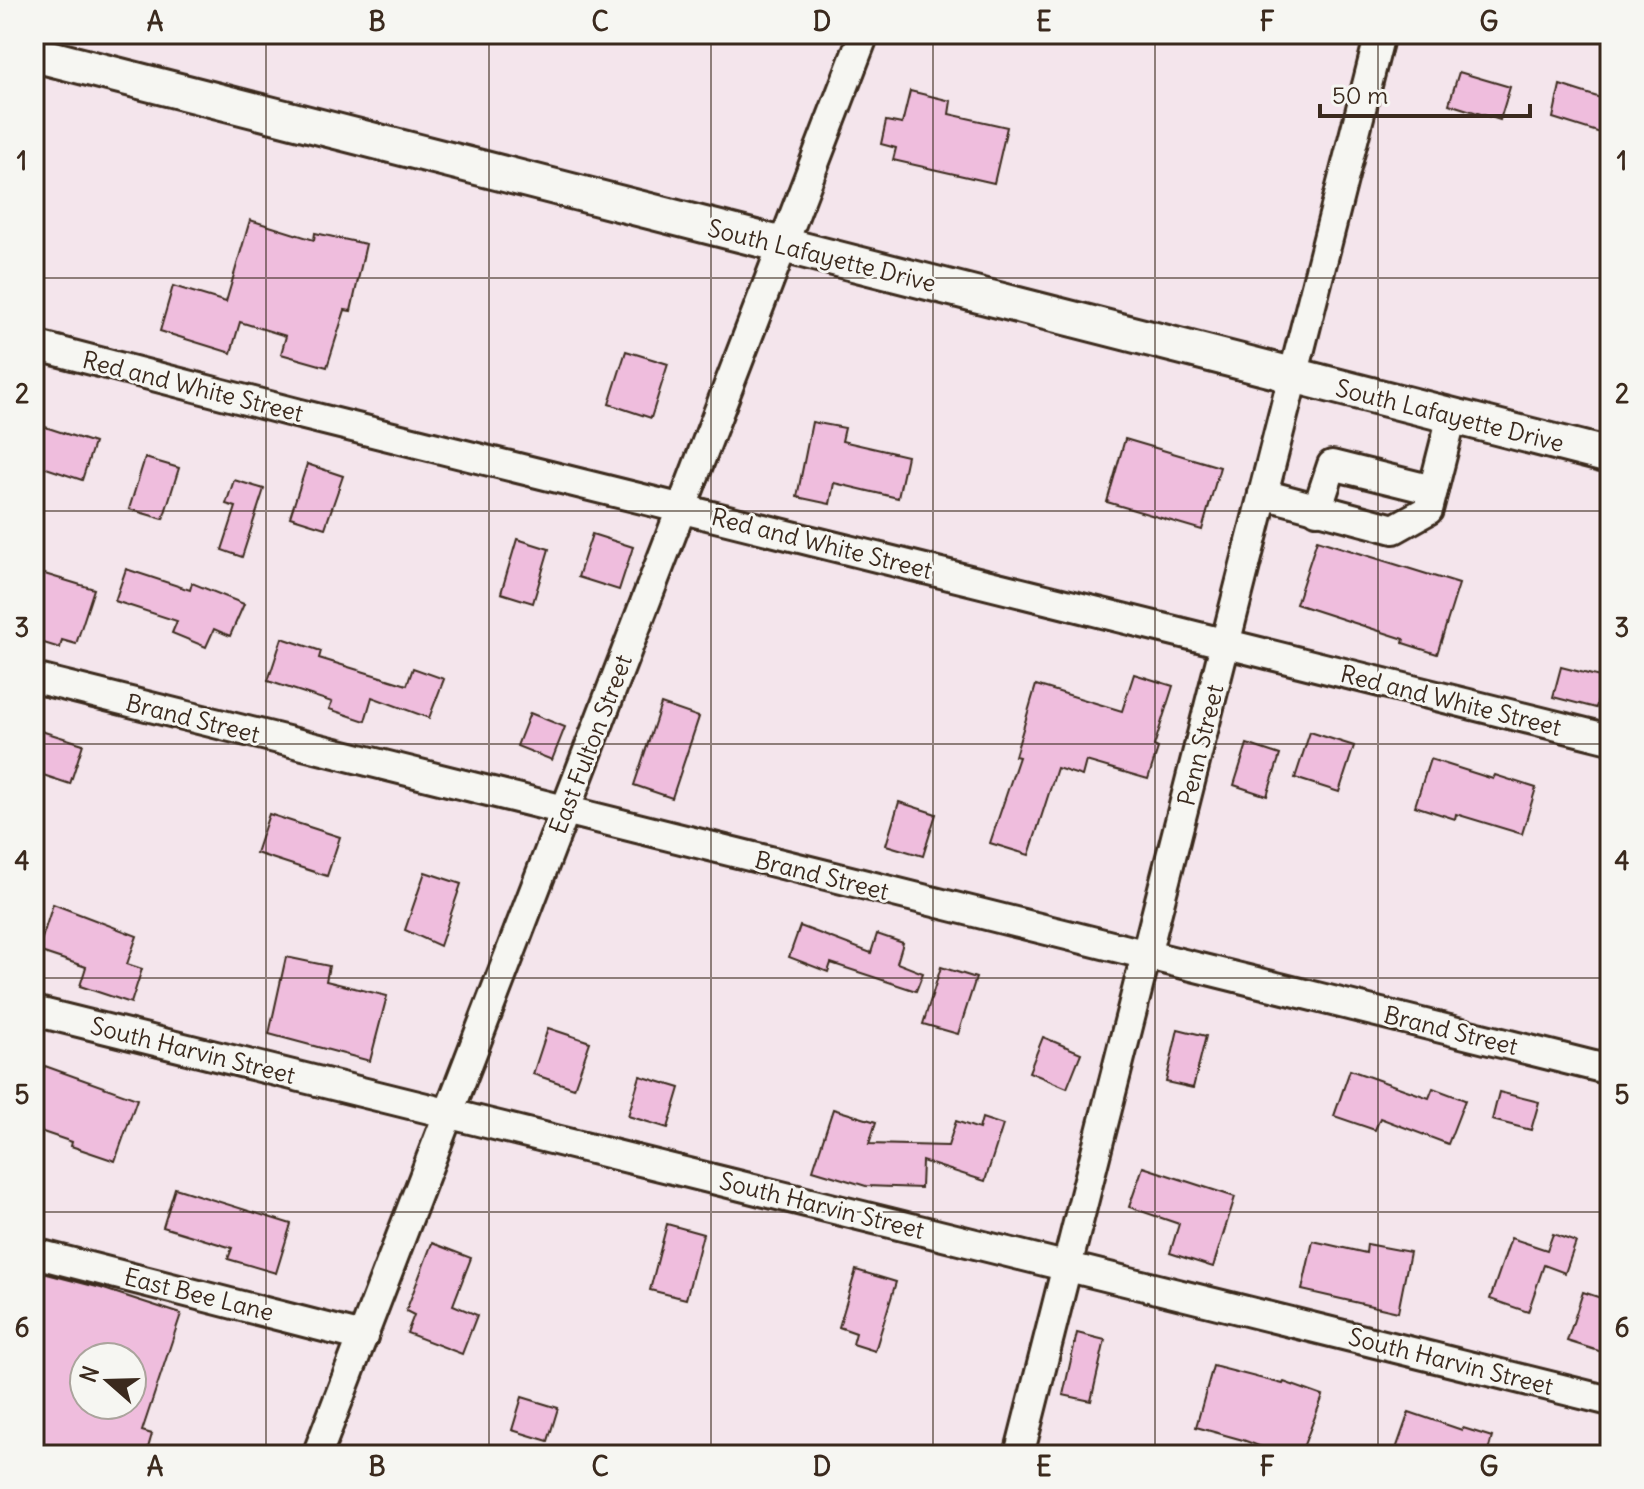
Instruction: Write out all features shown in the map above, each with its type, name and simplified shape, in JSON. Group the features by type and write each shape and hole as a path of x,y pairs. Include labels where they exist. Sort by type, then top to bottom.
{"main road":[{"name":"South Lafayette Drive","path":"34,54 1610,456"}],"street":[{"name":"East Fulton Street","path":"317,1455 864,34"},
{"name":"Penn Street","path":"1019,1455 1380,34"},
{"name":"Red and White Street","path":"34,345 296,413 1610,739"},
{"path":"1263,494 1394,529 1428,510 1452,416"},
{"path":"1317,510 1332,465 1433,490"},
{"name":"Brand Street","path":"34,678 1610,1070"},
{"name":"South Harvin Street","path":"34,1011 1610,1401"},
{"name":"East Bee Lane","path":"34,1253 363,1337"}],"building":[{"path":"1459,72 1510,87 1500,120 1449,104"},
{"path":"1560,85 1610,101 1610,136 1553,118"},
{"path":"910,91 951,101 949,114 1007,127 994,183 893,160 896,148 881,144 886,121 902,124"},
{"path":"250,220 314,240 315,233 366,244 351,311 345,310 327,367 281,354 286,336 240,322 231,353 160,331 173,286 226,302"},
{"path":"626,351 668,364 651,418 609,404"},
{"path":"812,422 845,428 842,441 907,456 898,498 834,483 830,504 797,497"},
{"path":"39,425 94,443 82,480 34,464 34,441"},
{"path":"1125,439 1220,467 1202,530 1107,502"},
{"path":"145,458 179,468 163,519 129,509"},
{"path":"307,464 343,476 325,528 290,517"},
{"path":"234,480 264,489 242,557 222,550 236,507 226,504"},
{"path":"592,534 633,547 619,590 578,577"},
{"path":"517,539 549,549 533,603 501,593"},
{"path":"1317,540 1459,584 1437,654 1403,643 1404,639 1296,604"},
{"path":"126,569 190,590 192,583 244,604 230,636 214,629 206,647 172,633 177,621 115,601"},
{"path":"38,572 94,589 76,644 62,640 60,648 34,640 34,584"},
{"path":"282,638 321,651 319,658 407,685 413,668 444,679 429,718 372,697 365,721 329,709 332,702 268,681"},
{"path":"1561,667 1604,678 1596,708 1553,697"},
{"path":"1134,674 1173,686 1154,746 1158,748 1148,779 1086,761 1082,776 1057,768 1029,855 990,843 1019,757 1015,756 1036,685 1122,711"},
{"path":"661,704 699,717 672,798 634,785"},
{"path":"530,713 565,727 552,760 517,746"},
{"path":"41,731 83,744 70,784 34,772 34,754"},
{"path":"1310,732 1354,746 1339,792 1295,778"},
{"path":"1247,744 1280,755 1267,796 1234,785"},
{"path":"1430,759 1493,779 1495,775 1536,788 1522,834 1456,814 1455,819 1415,806"},
{"path":"899,802 936,814 923,856 886,845"},
{"path":"269,814 340,837 327,876 256,853"},
{"path":"425,872 461,884 440,946 405,930"},
{"path":"53,904 137,936 127,964 142,969 131,1003 80,986 86,967 38,951"},
{"path":"800,926 871,953 877,934 903,943 897,963 923,973 916,991 831,963 828,972 789,957"},
{"path":"286,957 329,966 326,981 387,996 370,1061 269,1034"},
{"path":"941,967 976,978 958,1034 923,1024"},
{"path":"548,1028 590,1042 574,1088 533,1074"},
{"path":"1178,1029 1206,1036 1193,1088 1166,1082"},
{"path":"1043,1037 1081,1053 1067,1088 1029,1072"},
{"path":"45,1066 137,1099 115,1161 34,1129 34,1074 41,1076"},
{"path":"1350,1070 1429,1098 1433,1088 1465,1100 1448,1144 1380,1118 1375,1130 1334,1116"},
{"path":"640,1076 680,1088 668,1128 628,1116"},
{"path":"1499,1092 1539,1102 1531,1130 1492,1120"},
{"path":"833,1109 876,1122 869,1144 948,1146 956,1121 979,1129 982,1118 1003,1125 985,1181 922,1161 921,1188 866,1186 813,1170"},
{"path":"1143,1167 1235,1197 1213,1267 1170,1253 1179,1224 1129,1207"},
{"path":"175,1188 291,1224 276,1273 228,1259 232,1248 163,1227"},
{"path":"667,1224 703,1234 686,1299 650,1290"},
{"path":"1553,1234 1576,1242 1565,1273 1544,1265 1528,1312 1490,1299 1511,1238 1547,1250"},
{"path":"1313,1241 1366,1253 1367,1244 1410,1252 1398,1312 1302,1290"},
{"path":"432,1243 471,1258 453,1305 477,1315 462,1354 407,1333 414,1315 406,1311"},
{"path":"856,1270 896,1282 875,1351 853,1344 856,1333 839,1327"},
{"path":"43,1273 181,1314 148,1413 148,1341 68,1341 68,1421 145,1421 142,1431 152,1434 146,1455 34,1455 34,1300"},
{"path":"1583,1292 1610,1301 1610,1329 1602,1352 1567,1341"},
{"path":"1077,1333 1105,1340 1091,1401 1063,1395"},
{"path":"1213,1366 1284,1382 1323,1396 1300,1455 1283,1455 1196,1427"},
{"path":"522,1397 558,1408 548,1441 512,1430"},
{"path":"1409,1412 1492,1437 1487,1455 1394,1455"}]}
